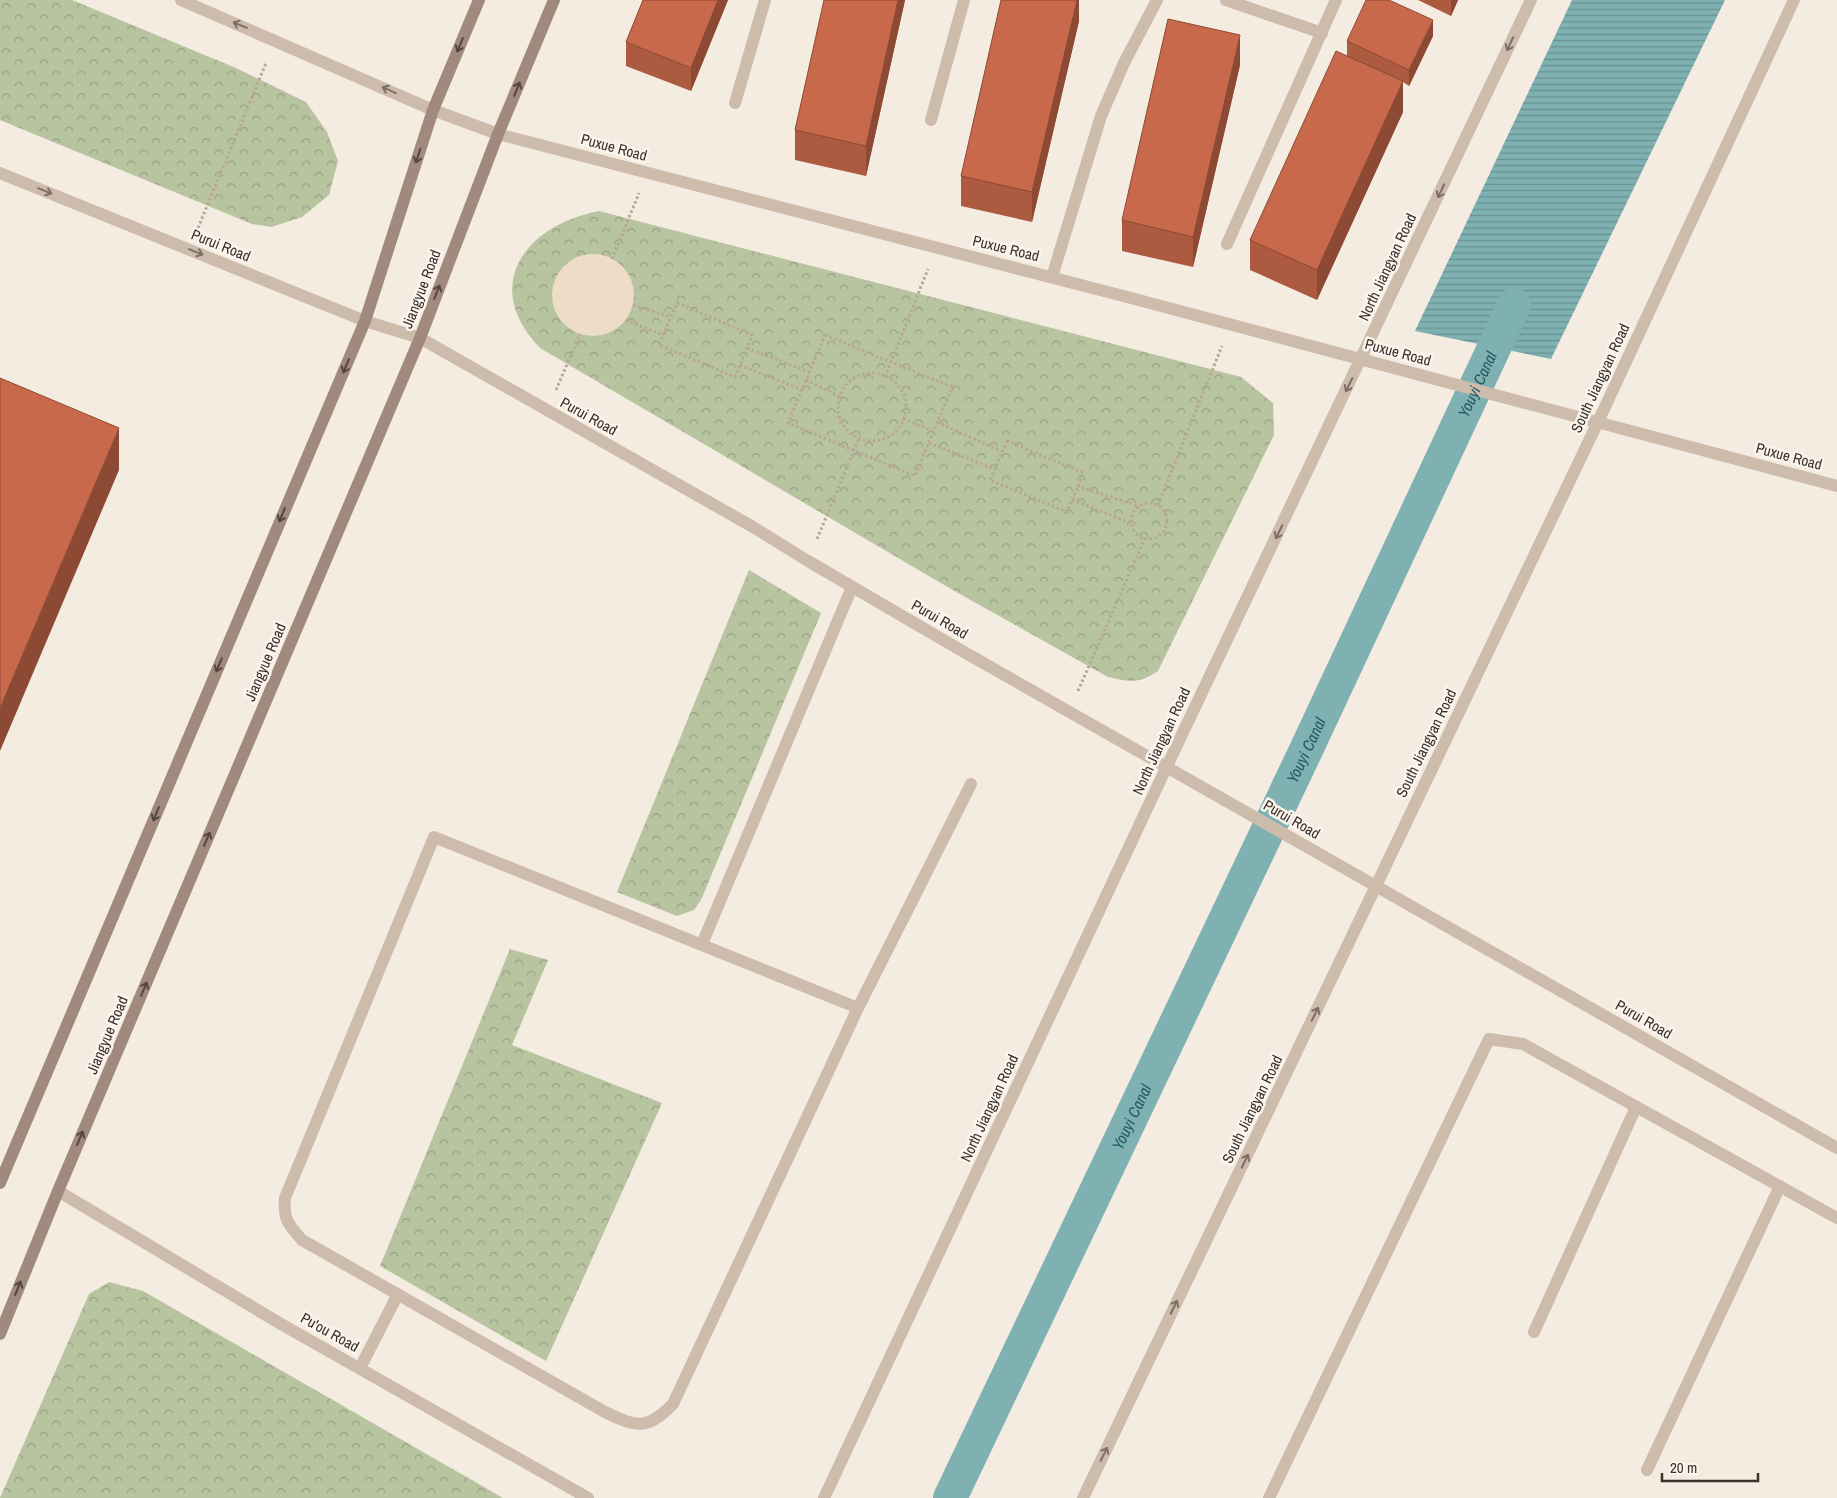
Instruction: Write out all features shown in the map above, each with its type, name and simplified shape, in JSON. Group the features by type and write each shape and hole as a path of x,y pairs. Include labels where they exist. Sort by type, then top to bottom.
{"street":[{"name":"Puxue Road","path":"181,0 434,110 498,134 1231,324 1837,486"},
{"path":"0,1183 365,321 434,110 479,0"},
{"name":"Jiangyue Road","path":"0,1334 58,1191 420,338 498,134 554,0"},
{"path":"735,103 765,0"},
{"path":"931,120 964,0"},
{"path":"1052,277 1101,116 1124,63 1157,0"},
{"path":"1226,0 1322,32"},
{"path":"1227,244 1336,0"},
{"name":"North Jiangyan Road","path":"824,1498 1167,766 1531,0"},
{"name":"South Jiangyan Road","path":"1083,1498 1598,422 1794,0"},
{"name":"Purui Road","path":"0,173 365,321 420,338 744,522 852,587 1070,712 1837,1148"},
{"path":"702,944 852,587"},
{"path":"858,1008 434,837 289,1189 284,1214 290,1227 302,1240 625,1422 643,1425 658,1419 673,1404 858,1008 971,784"},
{"path":"1269,1498 1489,1039 1523,1044 1837,1218"},
{"path":"1534,1332 1636,1108"},
{"path":"1647,1470 1780,1186"},
{"name":"Pu'ou Road","path":"58,1191 360,1368 588,1498"},
{"path":"360,1368 398,1294"}],"path":[{"path":"190,250 275,40"},
{"path":"612,259 647,173"},
{"path":"885,377 937,248"},
{"path":"677,303 752,335 735,377 659,345 663,335 677,303"},
{"path":"633,304 671,317"},
{"path":"626,320 663,335"},
{"path":"1158,505 1231,324"},
{"path":"547,411 580,334"},
{"path":"825,335 890,362 952,387 915,476 788,423 825,335"},
{"path":"747,348 809,372"},
{"path":"740,365 802,390"},
{"path":"873,373 885,377 900,386 905,398 906,412 893,433 878,440 859,438 846,430 841,422 838,408 840,396 845,385 857,376 873,373"},
{"path":"806,380 840,396"},
{"path":"903,419 934,431"},
{"path":"937,422 1002,452"},
{"path":"808,561 859,438"},
{"path":"1007,441 1084,473 1066,512 990,480 1002,452 1007,441"},
{"path":"928,443 995,469"},
{"path":"1078,486 1138,506 1148,503 1158,505 1167,516 1166,527 1158,536 1145,538 1136,533 1131,523 1138,506"},
{"path":"1072,500 1131,523"},
{"path":"1070,712 1145,538"}],"green space":[{"path":"0,0 72,0 236,68 306,102 327,132 338,161 329,195 302,217 271,227 252,224 0,120"},
{"path":"599,211 1241,377 1273,403 1274,435 1158,671 1134,681 1108,677 951,589 540,348 522,325 514,302 513,281 519,262 532,244 550,230 573,218"},
{"path":"749,570 821,613 701,900 694,910 677,916 617,892"},
{"path":"510,949 548,960 512,1045 662,1103 546,1361 380,1266"},
{"path":"109,1282 143,1291 503,1498 0,1498 89,1294"}],"shaded area":[{"path":"593,254 609,257 622,266 631,279 634,295 631,311 622,324 609,333 593,336 577,333 564,324 555,311 552,295 555,279 564,266 577,257"}],"water":[{"path":"1572,0 1725,0 1551,359 1415,331"}],"building":[{"path":"643,0 718,0 691,68 626,42"},
{"path":"824,0 898,0 866,146 795,130"},
{"path":"1001,0 1077,0 1032,192 961,176"},
{"path":"1366,0 1389,0 1433,20 1409,70 1347,41"},
{"path":"1168,19 1240,35 1193,237 1122,220"},
{"path":"1336,51 1403,81 1317,270 1250,240"},
{"path":"0,378 119,428 0,708"}],"waterway":[{"name":"Youyi Canal","path":"950,1498 1306,750 1514,305"}]}
